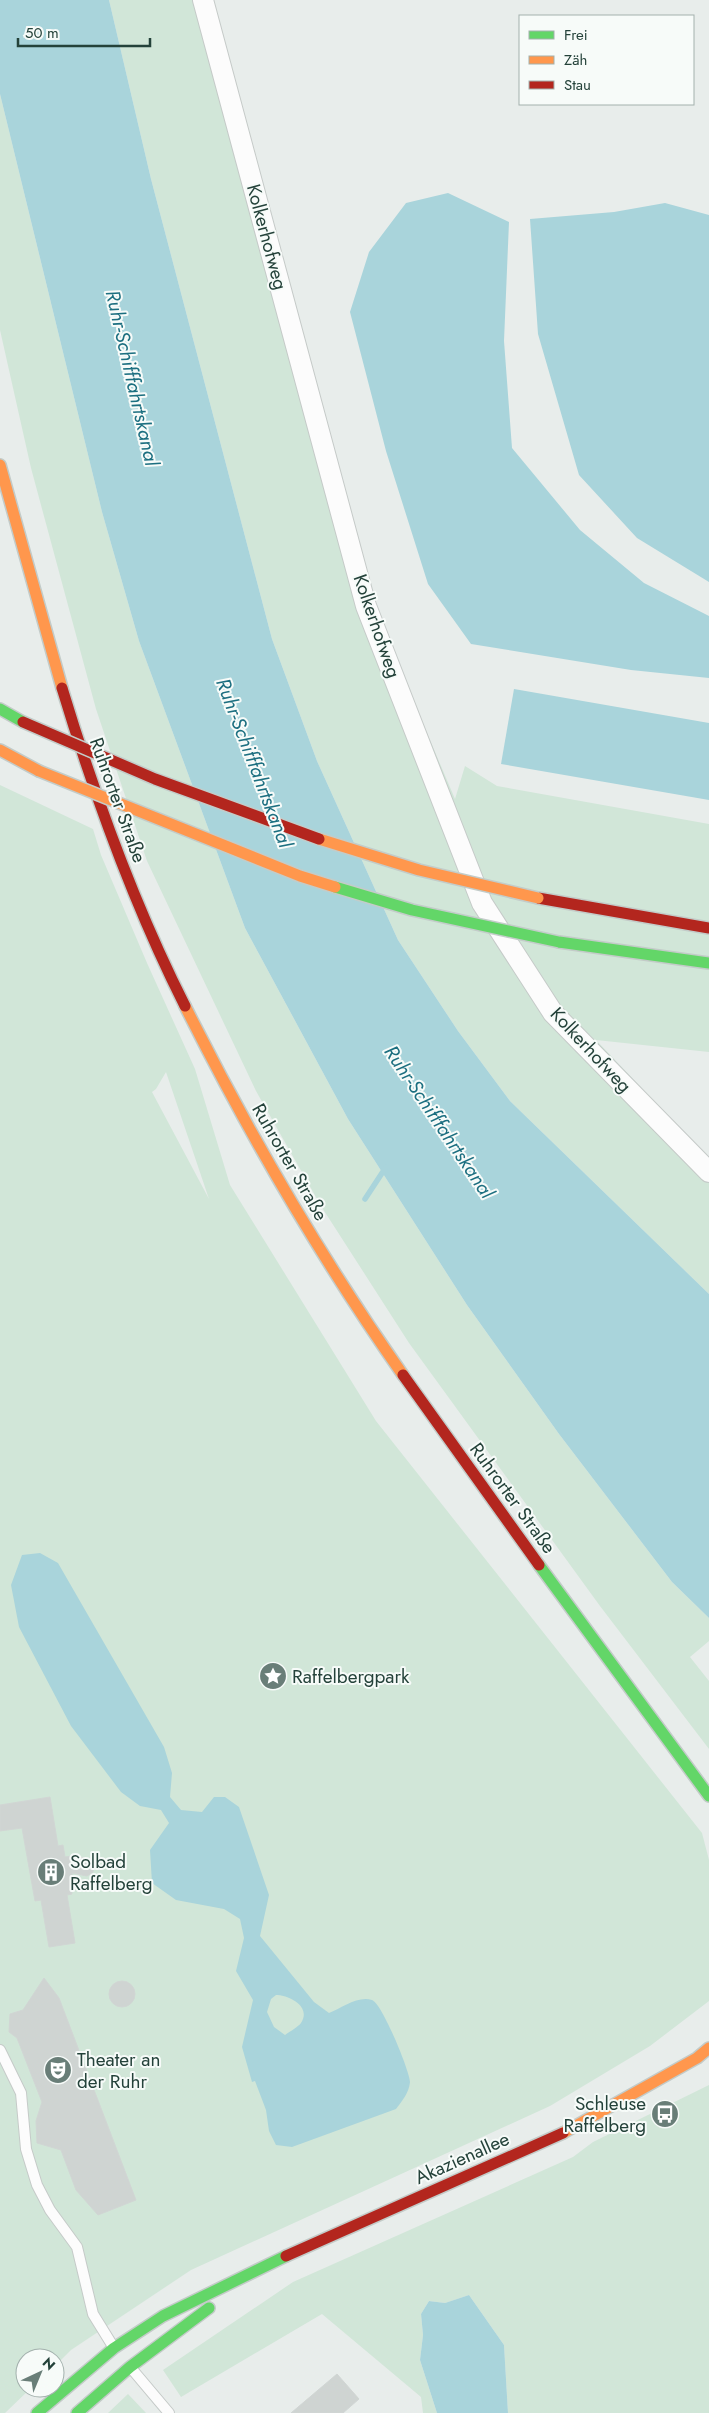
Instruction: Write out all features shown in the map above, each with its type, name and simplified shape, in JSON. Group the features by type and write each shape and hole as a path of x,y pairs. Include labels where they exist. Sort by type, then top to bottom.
{"main road":[{"name":"Ruhrorter Straße","path":"0,465 36,601 81,753 116,848 161,956 256,1143 353,1302 413,1389 709,1796"},
{"path":"0,709 23,722 109,761 205,800 381,860 538,898 709,928"},
{"path":"0,750 38,771"},
{"path":"0,760 38,771 300,876 412,910 559,942 709,963"},
{"path":"697,2058 709,2036"},
{"name":"Akazienallee","path":"77,2413 122,2357 163,2316 297,2250 567,2131 697,2058 709,2048"},
{"name":"Akazienallee","path":"697,2058 709,2054"},
{"name":"Akazienallee","path":"37,2413 83,2372 122,2357 202,2315 236,2281"}],"street":[{"name":"Kolkerhofweg","path":"203,0 366,606 482,903 553,1013 709,1172"}],"lane":[{"path":"0,2050 21,2093 26,2149 37,2185 50,2210 77,2247 93,2314 122,2357 169,2413"}],"green space":[{"path":"109,0 208,0 373,606 455,799 465,766 497,786 709,824 709,1052 596,1040 709,1159 709,1294 510,1101 458,1031 398,940 317,761 272,639 151,179"},
{"path":"0,94 102,512 139,641 245,928 348,1119 467,1305 559,1434 672,1582 709,1618 709,1641 690,1657 709,1681 709,1749 600,1606 409,1343 321,1206 256,1091 147,861 96,709 31,468 0,330"},
{"name":"Raffelbergpark","path":"0,785 93,829 101,855 195,1069 230,1185 376,1421 702,1833 709,1860 709,2001 650,2046 550,2106 191,2270 71,2350 65,2356 65,2348 15,2348 15,2398 21,2398 5,2413 0,2413","holes":["166,1072 209,1199 152,1092 156,1089"]},
{"path":"709,2085 709,2413 508,2413 504,2345 469,2295 445,2303 429,2301 421,2314 423,2335 420,2360 437,2413 423,2413 421,2397 322,2314 181,2397 163,2370 293,2282 573,2157 593,2142"},
{"path":"128,2394 146,2413 108,2413"}],"water":[{"name":"Ruhr-Schifffahrtskanal","path":"0,0 109,0 151,179 272,639 317,761 398,940 458,1031 510,1101 709,1294 709,1618 672,1582 559,1434 467,1305 348,1119 245,928 139,641 102,512 0,94"},
{"path":"448,193 509,222 504,341 512,448 580,530 644,583 709,616 709,678 631,670 471,644 428,584 386,451 350,312 369,252 406,203"},
{"path":"665,203 709,215 709,582 637,538 579,475 538,334 530,219 614,212"},
{"path":"514,689 709,723 709,800 501,764"},
{"path":"40,1553 58,1563 164,1747 172,1773 170,1797 181,1810 202,1812 214,1797 225,1797 239,1807 269,1895 260,1936 314,2002 329,2013 361,1999 372,2000 377,2004 395,2038 409,2076 410,2082 407,2093 396,2109 292,2147 276,2145 269,2131 266,2110 255,2081 252,2082 242,2047 253,2000 236,1971 244,1938 240,1919 224,1909 176,1900 152,1883 150,1850 169,1823 161,1810 140,1806 121,1792 71,1726 19,1627 11,1585 22,1555","holes":["276,1995 292,1999 297,2003 301,2007 304,2017 296,2028 285,2035 274,2027 267,2012 271,1999"]},
{"path":"469,2295 504,2345 508,2413 437,2413 420,2360 423,2335 421,2314 429,2301 445,2303"}],"building":[{"name":"Solbad Raffelberg","path":"50,1797 58,1846 63,1845 65,1857 73,1856 90,1859 94,1865 93,1872 87,1876 72,1873 73,1882 70,1883 72,1894 67,1895 75,1943 49,1947 41,1900 35,1901 22,1828 0,1831 0,1805"},
{"name":"Theater an der Ruhr","path":"44,1978 59,1998 136,2200 98,2215 76,2190 61,2150 37,2143 36,2121 42,2102 17,2038 9,2032 10,2014 23,2010"},
{"path":"122,1981 131,1985 135,1994 131,2003 122,2007 113,2003 109,1994 113,1985"},
{"path":"337,2374 359,2399 343,2413 291,2413"}],"waterway":[{"path":"365,1199 386,1167"}],"traffic: fast":[{"path":"0,709 23,722"},
{"path":"335,887 412,910 559,942"},
{"path":"559,942 709,963"},
{"path":"539,1565 709,1796"},
{"path":"37,2413 114,2348 163,2316 286,2256"},
{"path":"77,2413 130,2367 209,2308"}],"traffic: slow":[{"path":"0,465 62,688"},
{"path":"0,750 39,771"},
{"path":"39,771 300,876 335,887"},
{"path":"319,839 419,870 538,898"},
{"path":"185,1006 209,1054 287,1195 343,1286 403,1375"},
{"path":"563,2133 697,2058 709,2048"}],"traffic: jam":[{"path":"62,688 102,810 132,890 185,1006"},
{"path":"23,722 155,779 319,839"},
{"path":"538,898 709,928"},
{"path":"403,1375 539,1565"},
{"path":"286,2256 563,2133"}],"place":[{"name":"Raffelbergpark","path":"273,1676"},
{"name":"Solbad Raffelberg","path":"51,1872"},
{"name":"Theater an der Ruhr","path":"58,2070"},
{"name":"Schleuse Raffelberg","path":"665,2114"}]}
